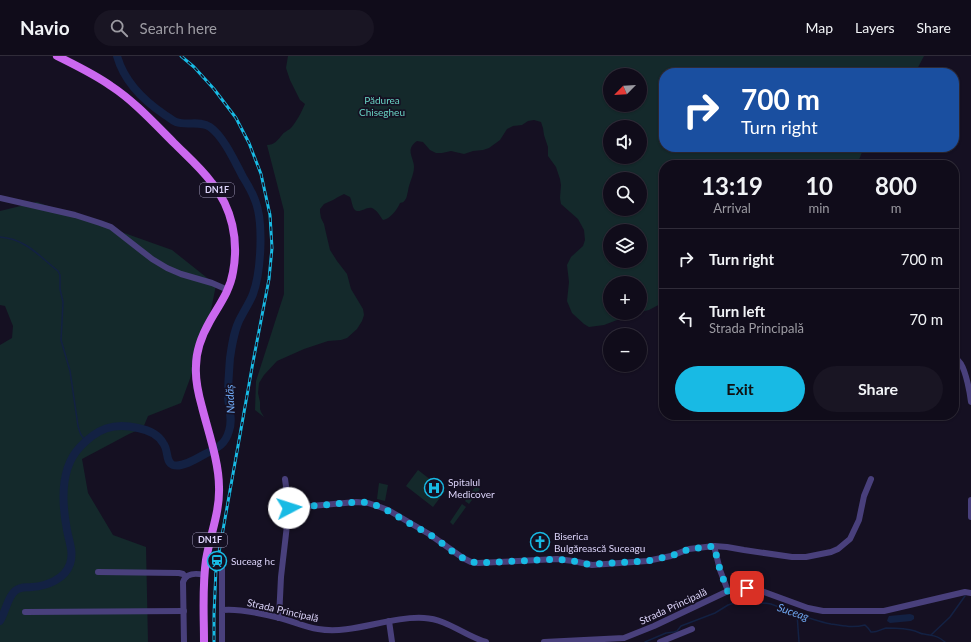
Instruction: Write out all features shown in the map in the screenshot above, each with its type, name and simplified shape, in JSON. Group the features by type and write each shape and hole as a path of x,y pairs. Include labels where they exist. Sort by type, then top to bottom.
{"main road":[{"name":"DN1F","path":"57,56 99,78 128,99 200,169 215,186 229,212 233,225 235,236 235,260 233,275 228,290 204,332 198,349 196,365 198,396 217,466 219,484 219,499 204,575 204,642"}],"street":[{"path":"0,198 75,215 111,227 152,259 167,268 228,290"},
{"path":"959,362 963,369 971,402"},
{"path":"279,618 281,577 289,508 285,479"},
{"path":"289,508 356,502 372,504 388,510 429,534 463,558 478,563 557,559 586,564 647,561 671,556 689,549 714,546 797,558 838,549 850,539 859,520 864,496 871,479"},
{"path":"971,500 971,517"},
{"path":"714,546 720,570 728,592"},
{"path":"222,569 222,642"},
{"path":"98,572 179,573 186,577"},
{"path":"184,642 183,582 186,577 193,574 204,575"},
{"name":"Strada Principală","path":"544,642 625,640 728,592 744,587 756,588 808,608 827,611 884,611 964,592 971,593"},
{"name":"Strada Principală","path":"222,610 232,609 279,618 318,629 333,630 415,618 433,619 446,623 486,642"},
{"path":"25,612 184,611"},
{"path":"389,621 392,642"},
{"path":"660,642 692,629"}],"green space":[{"name":"Pădurea Chisegheu","path":"288,56 924,56 918,68 659,68 659,152 862,152 859,160 659,160 659,305 647,310 647,276 603,276 603,320 617,320 604,325 589,327 584,324 572,313 567,301 569,282 567,265 571,257 583,246 585,240 584,230 578,219 561,204 560,179 556,167 548,156 548,147 541,122 534,120 528,121 522,125 513,126 507,129 500,140 489,148 464,154 451,151 436,153 430,150 423,142 417,141 411,148 414,170 406,198 400,203 391,216 383,220 372,208 356,211 353,208 350,197 344,194 324,204 320,209 330,250 347,274 351,289 363,309 364,315 357,329 347,338 328,341 304,349 277,361 259,383 258,393 260,409 264,417 255,410 256,381 284,294 284,211 267,145 276,142 297,120 305,104 300,100 286,68"},
{"path":"37,202 172,250 216,285 206,335 181,403 148,416 143,428 82,459 88,493 113,535 146,547 148,642 0,642 0,345 12,338 13,326 5,306 0,305 0,211"},
{"path":"418,470 445,491 433,507 406,486"},
{"path":"379,483 388,485 385,501 377,499"},
{"path":"476,486 480,489 469,504 465,501"},
{"path":"462,504 466,507 453,525 450,522"}],"water":[{"path":"910,614 914,616 914,619 911,621 890,623 887,621 889,616"}],"waterway":[{"name":"Nadăș","path":"0,621 10,597 17,589 44,585 55,581 68,569 71,560 71,551 65,520 64,487 69,465 73,456 86,441 99,431 106,428 129,426 142,429 149,431 161,440 165,446 169,461 173,465 177,466 190,462 220,446 225,440 230,427 231,419 228,397 230,358 235,332 256,285 260,260 260,221 258,209 250,188 229,150 215,131 206,125 198,123 180,123 157,109 136,90 124,74 117,56"},
{"path":"0,237 9,238 32,249 58,271 60,275 60,289 63,302 61,340 70,371 78,426 81,435 87,441"},
{"path":"931,635 950,617 965,596"},
{"name":"Suceag","path":"645,642 666,633 677,631 681,626 715,613 734,603 771,604 808,618 835,625 865,625 871,632 886,628 908,629 937,637 945,642"},
{"path":"797,614 799,642"}],"railway":[{"path":"181,56 194,67 214,89 236,118 249,143 261,174 270,215 272,248 269,279 216,569 214,642"}],"place":[{"name":"Spitalul Medicover","path":"434,488"},
{"name":"Biserica Bulgărească Suceagu","path":"540,542"},
{"name":"Suceag hc","path":"217,561"}],"route":[{"path":"289,508 356,502 372,504 388,510 429,534 458,556 478,563 557,559 592,565 647,561 671,556 689,549 714,546 716,559 728,592 744,587 747,588"}]}
